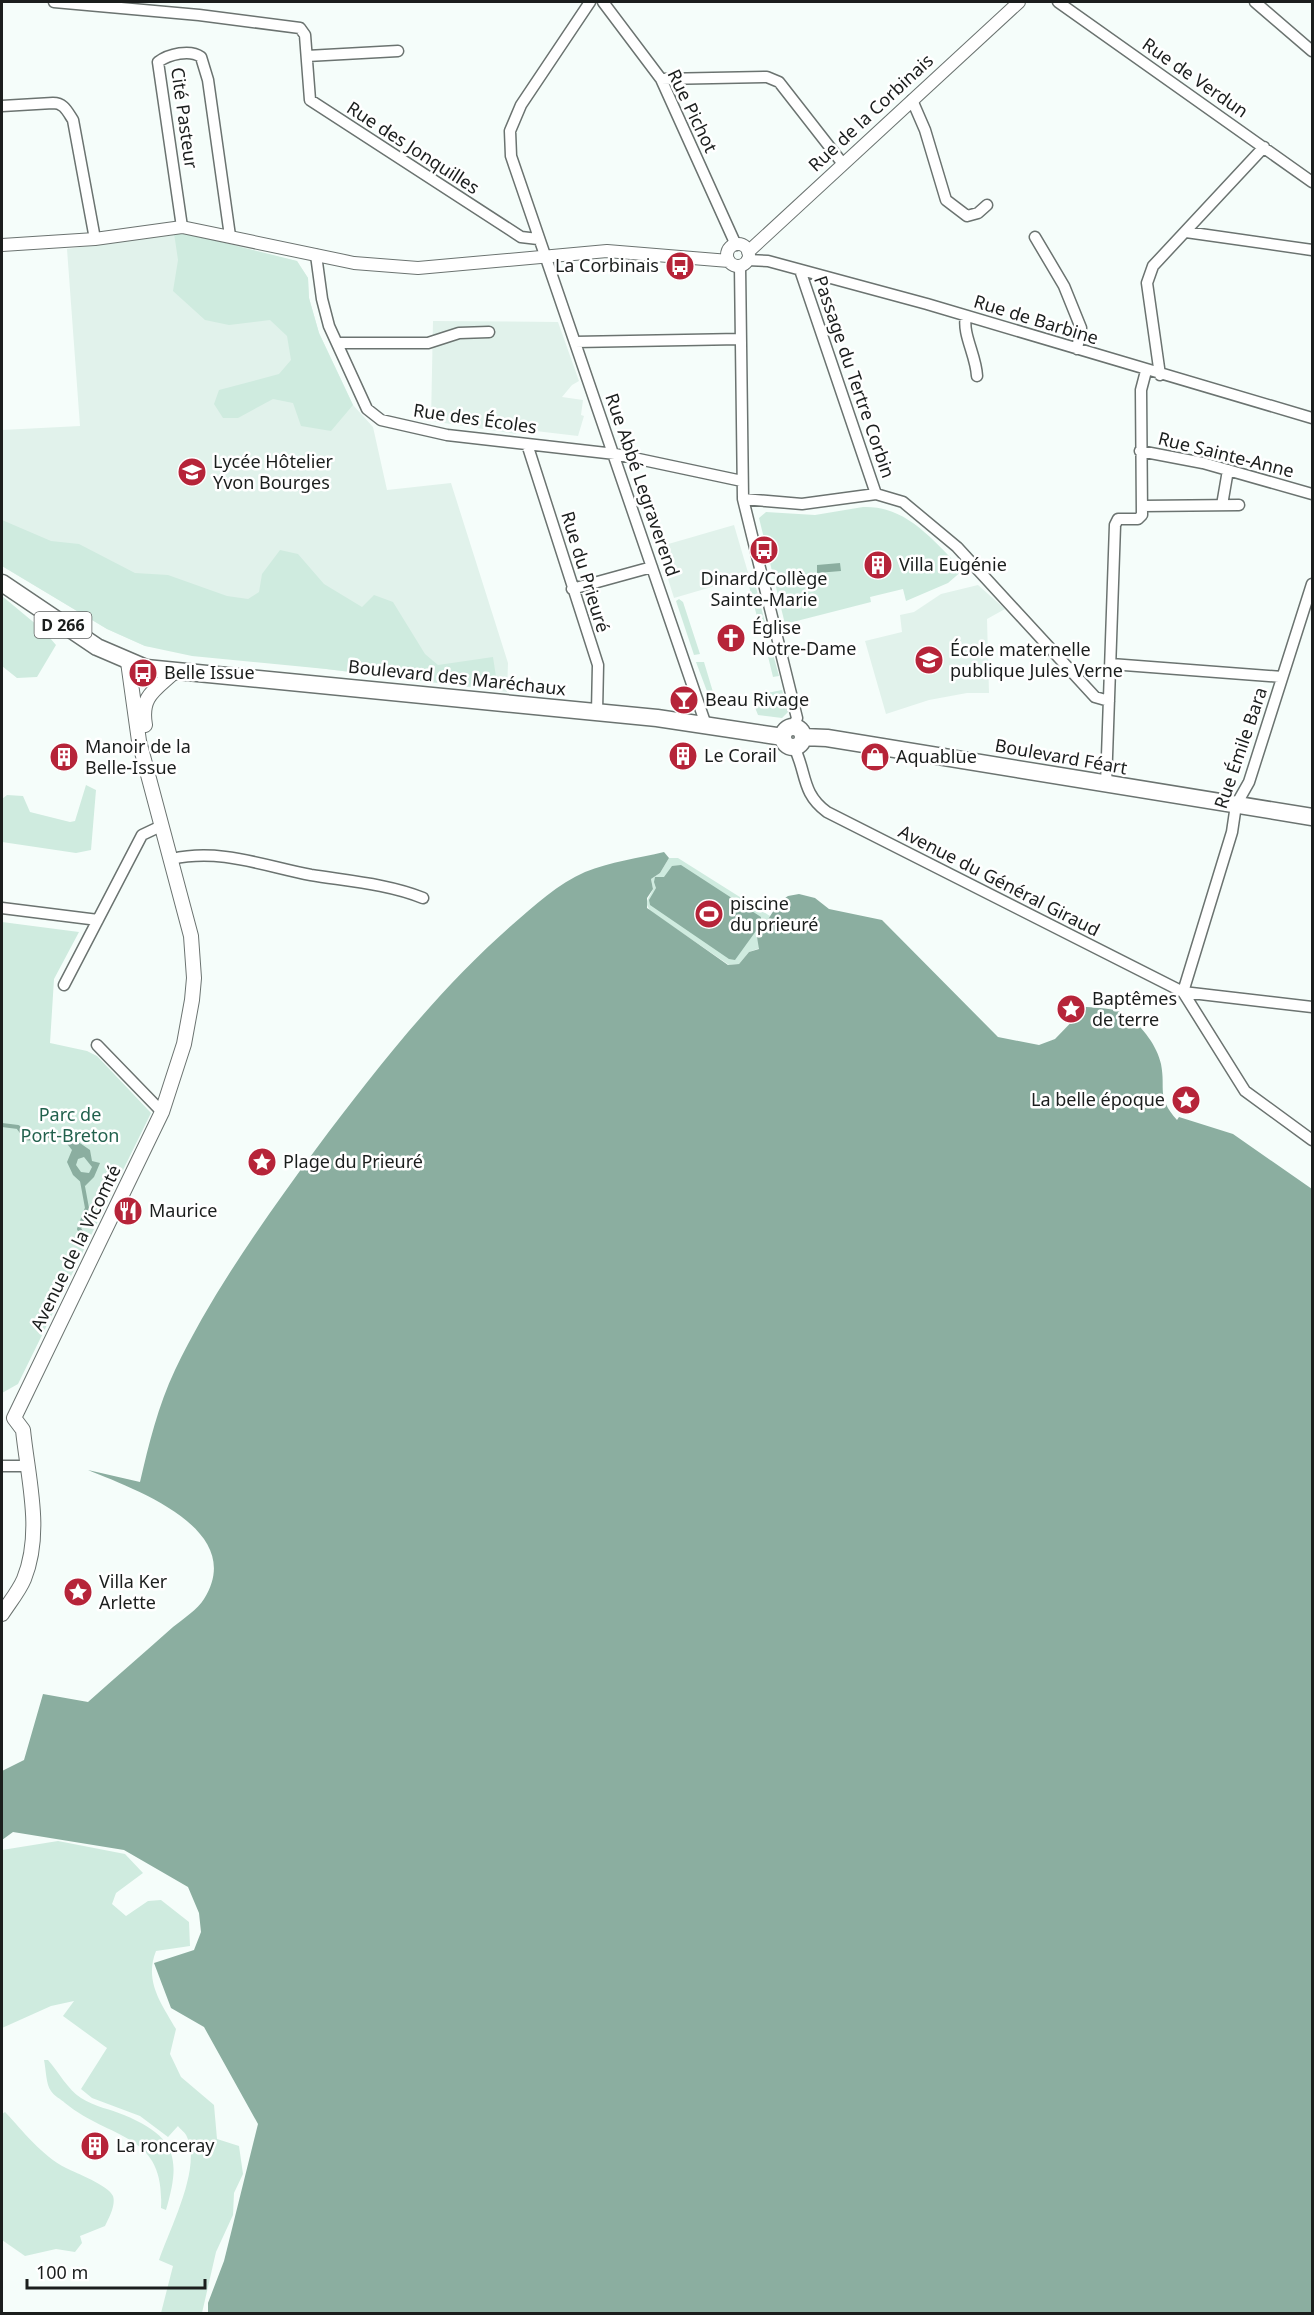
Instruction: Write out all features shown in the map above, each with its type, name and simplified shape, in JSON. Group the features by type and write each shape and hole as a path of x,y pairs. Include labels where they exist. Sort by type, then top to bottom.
{"main road":[{"name":"D 266","path":"2,583 92,644 128,662"},
{"name":"Boulevard des Maréchaux","path":"128,662 146,668 174,672 302,681 597,712 790,737"},
{"name":"Avenue de la Vicomté","path":"2,1614 24,1580 32,1555 34,1529 23,1430 8,1418 162,1112 184,1044 194,978 191,936 151,786 134,712 128,662"},
{"name":"Avenue de la Vicomté","path":"151,786 152,760 142,707 145,699 174,672"},
{"name":"Boulevard Féart","path":"790,737 827,738 1312,817"}],"street":[{"name":"Rue des Jonquilles","path":"54,2 291,25 300,28 305,35 310,100 521,237 538,239"},
{"name":"Rue Abbé Legraverend","path":"590,2 521,105 510,131 511,156 706,725"},
{"name":"Rue Pichot","path":"603,2 661,79 736,245"},
{"name":"Rue de la Corbinais","path":"741,260 1019,2"},
{"name":"Rue de Verdun","path":"1058,2 1312,182"},
{"path":"1255,2 1312,51"},
{"path":"307,56 398,51"},
{"name":"Cité Pasteur","path":"182,227 158,62 166,56 191,53 201,57 208,80 230,236"},
{"path":"661,79 767,77 779,82 843,164"},
{"path":"912,100 925,130 946,200 967,216 978,213 987,205"},
{"path":"2,106 60,103 66,108 73,120 95,239"},
{"path":"1160,375 1147,283 1154,266 1264,147"},
{"path":"2,245 95,239 182,227 354,263 418,268 607,251 741,260"},
{"path":"1185,232 1312,250"},
{"path":"1035,237 1064,286 1081,328 1077,349"},
{"path":"736,245 743,246 740,339 743,499 797,718 790,737"},
{"name":"Rue des Écoles","path":"316,255 324,311 368,409 381,420 447,435 615,454 742,481"},
{"name":"Rue de Barbine","path":"741,260 768,261 966,316 1146,371 1312,418"},
{"name":"Passage du Tertre Corbin","path":"800,270 876,494"},
{"path":"966,316 964,325 976,358 977,376"},
{"path":"337,343 428,343 459,333 489,332"},
{"path":"575,342 740,339"},
{"name":"Rue Sainte-Anne","path":"1146,371 1141,390 1140,451 1228,470 1312,494"},
{"name":"Rue du Prieuré","path":"526,444 598,664 597,712"},
{"path":"1106,785 1116,521 1138,519 1142,515 1140,451"},
{"path":"1222,505 1228,470"},
{"path":"743,499 802,504 876,494 903,502 957,547 1095,697 1109,701"},
{"path":"1142,506 1239,505"},
{"path":"572,589 652,567"},
{"name":"Rue Émile Bara","path":"1183,992 1232,832 1236,805 1249,782 1312,584"},
{"path":"1111,664 1282,677"},
{"name":"Avenue du Général Giraud","path":"790,737 801,760 807,791 827,812 1183,992"},
{"path":"64,985 142,835 161,826"},
{"path":"172,859 186,856 219,855 407,892 423,898"},
{"path":"2,908 98,920"},
{"path":"1183,992 1312,1007"},
{"path":"1183,992 1245,1091 1312,1140"},
{"path":"97,1045 162,1112"},
{"path":"2,1466 27,1466"}],"shaded area":[{"name":"Lycée Hôtelier Yvon Bourges","path":"174,233 297,261 308,278 309,298 319,333 353,405 373,427 387,490 451,483 508,663 507,692 145,646 107,629 2,566 2,430 80,426 67,249"},
{"path":"433,321 558,322 579,381 572,385 562,397 583,400 581,415 584,416 578,436 527,430 527,425 518,424 516,434 431,421"},
{"path":"734,525 749,576 674,598 658,547"},
{"path":"840,563 841,571 817,573 817,565"},
{"name":"École maternelle publique Jules Verne","path":"978,585 1005,609 987,619 989,693 967,693 929,700 886,714 865,641 902,632 900,615 914,612 941,594"},
{"path":"664,852 669,858 660,873 651,879 653,889 647,898 647,908 728,965 739,964 749,952 759,949 757,937 779,902 788,896 799,894 815,898 829,909 882,920 998,1037 1039,1045 1055,1039 1086,1007 1110,1009 1123,1013 1141,1029 1156,1049 1161,1064 1164,1099 1177,1120 1179,1117 1233,1134 1312,1189 1312,2313 208,2313 208,2303 224,2261 258,2124 204,2027 171,2008 154,1963 194,1950 201,1932 199,1913 188,1887 124,1850 13,1832 2,1840 2,1771 24,1760 43,1694 88,1702 198,1606 204,1599 214,1574 211,1552 199,1532 180,1515 132,1488 88,1470 140,1482 154,1425 175,1370 240,1256 338,1119 408,1032 458,976 512,925 566,882 585,872 614,863"},
{"name":"piscine du prieuré","path":"681,865 761,917 761,924 735,960 729,959 650,905 649,900 656,888 655,877 664,877 672,866"},
{"path":"71,1137 90,1150 92,1161 100,1163 94,1177 85,1186 73,1175 67,1162 72,1150 64,1140","holes":["84,1157 92,1167 89,1173 81,1172 76,1165 78,1159"]}],"green space":[{"path":"174,233 190,234 297,261 308,278 309,298 319,333 353,405 331,431 301,426 293,403 273,399 238,418 223,418 214,404 219,390 279,374 291,360 287,336 270,320 229,325 205,320 173,291 178,260"},
{"path":"863,507 893,512 919,527 963,570 948,583 906,601 903,589 870,597 871,602 785,624 759,518 766,512 815,515"},
{"path":"2,520 51,541 79,544 135,573 168,575 227,596 248,599 259,592 262,574 280,550 298,554 324,584 362,607 374,595 393,602 425,654 438,665 493,657 498,690 326,669 192,656 145,646 107,629 2,566"},
{"path":"754,580 768,634 761,632 748,582"},
{"path":"2,596 43,630 56,645 37,677 17,678 2,666"},
{"path":"679,599 683,602 700,654 694,655 676,601"},
{"path":"770,643 779,676 773,677 765,644"},
{"path":"696,662 704,662 713,692 708,694"},
{"path":"782,690 788,712 782,718 758,715 754,705 761,703 760,699 767,693"},
{"path":"86,785 96,790 91,850 76,853 2,842 2,799 7,795 23,796 30,812 70,822 75,821"},
{"name":"piscine du prieuré","path":"669,858 678,858 770,916 757,937 760,948 749,952 739,964 729,965 650,911 646,903 653,889 651,879 660,873"},
{"name":"Parc de Port-Breton","path":"2,922 79,932 54,979 50,1043 87,1051 97,1056 151,1113 18,1384 2,1393"},
{"path":"58,1841 125,1854 143,1873 116,1893 112,1904 126,1916 148,1901 161,1900 189,1922 190,1946 156,1951 152,1972 153,1982 160,2001 176,2029 170,2054 181,2077 214,2105 217,2139 239,2146 243,2174 234,2193 233,2215 216,2252 202,2313 161,2313 173,2266 159,2260 182,2199 190,2165 191,2150 185,2134 178,2126 168,2137 140,2116 92,2098 81,2089 107,2048 63,2016 74,2001 51,2006 2,2028 2,1850"},
{"path":"44,2060 48,2060 76,2095 92,2104 142,2123 165,2141 173,2163 171,2192 166,2210 161,2208 160,2183 154,2165 145,2151 132,2141 83,2115 54,2094 48,2085"},
{"path":"5,2112 33,2142 57,2163 99,2184 113,2196 113,2207 105,2226 80,2236 82,2243 75,2252 56,2249 25,2256 2,2240 2,2114"}],"waterway":[{"path":"2,1125 18,1127 26,1138 54,1135 70,1141"},
{"path":"82,1181 87,1208 79,1229 86,1238"}],"place":[{"name":"La Corbinais","path":"680,266"},
{"name":"Lycée Hôtelier Yvon Bourges","path":"192,472"},
{"name":"Dinard/Collège Sainte-Marie","path":"764,550"},
{"name":"Villa Eugénie","path":"878,565"},
{"name":"Église Notre-Dame","path":"731,638"},
{"name":"École maternelle publique Jules Verne","path":"929,660"},
{"name":"Belle Issue","path":"143,673"},
{"name":"Beau Rivage","path":"684,700"},
{"name":"Le Corail","path":"683,756"},
{"name":"Manoir de la Belle-Issue","path":"64,757"},
{"name":"Aquablue","path":"875,757"},
{"name":"piscine du prieuré","path":"709,914"},
{"name":"Baptêmes de terre","path":"1071,1009"},
{"name":"La belle époque","path":"1186,1100"},
{"name":"Plage du Prieuré","path":"262,1162"},
{"name":"Maurice","path":"128,1211"},
{"name":"Villa Ker Arlette","path":"78,1592"},
{"name":"La ronceray","path":"95,2146"}]}
